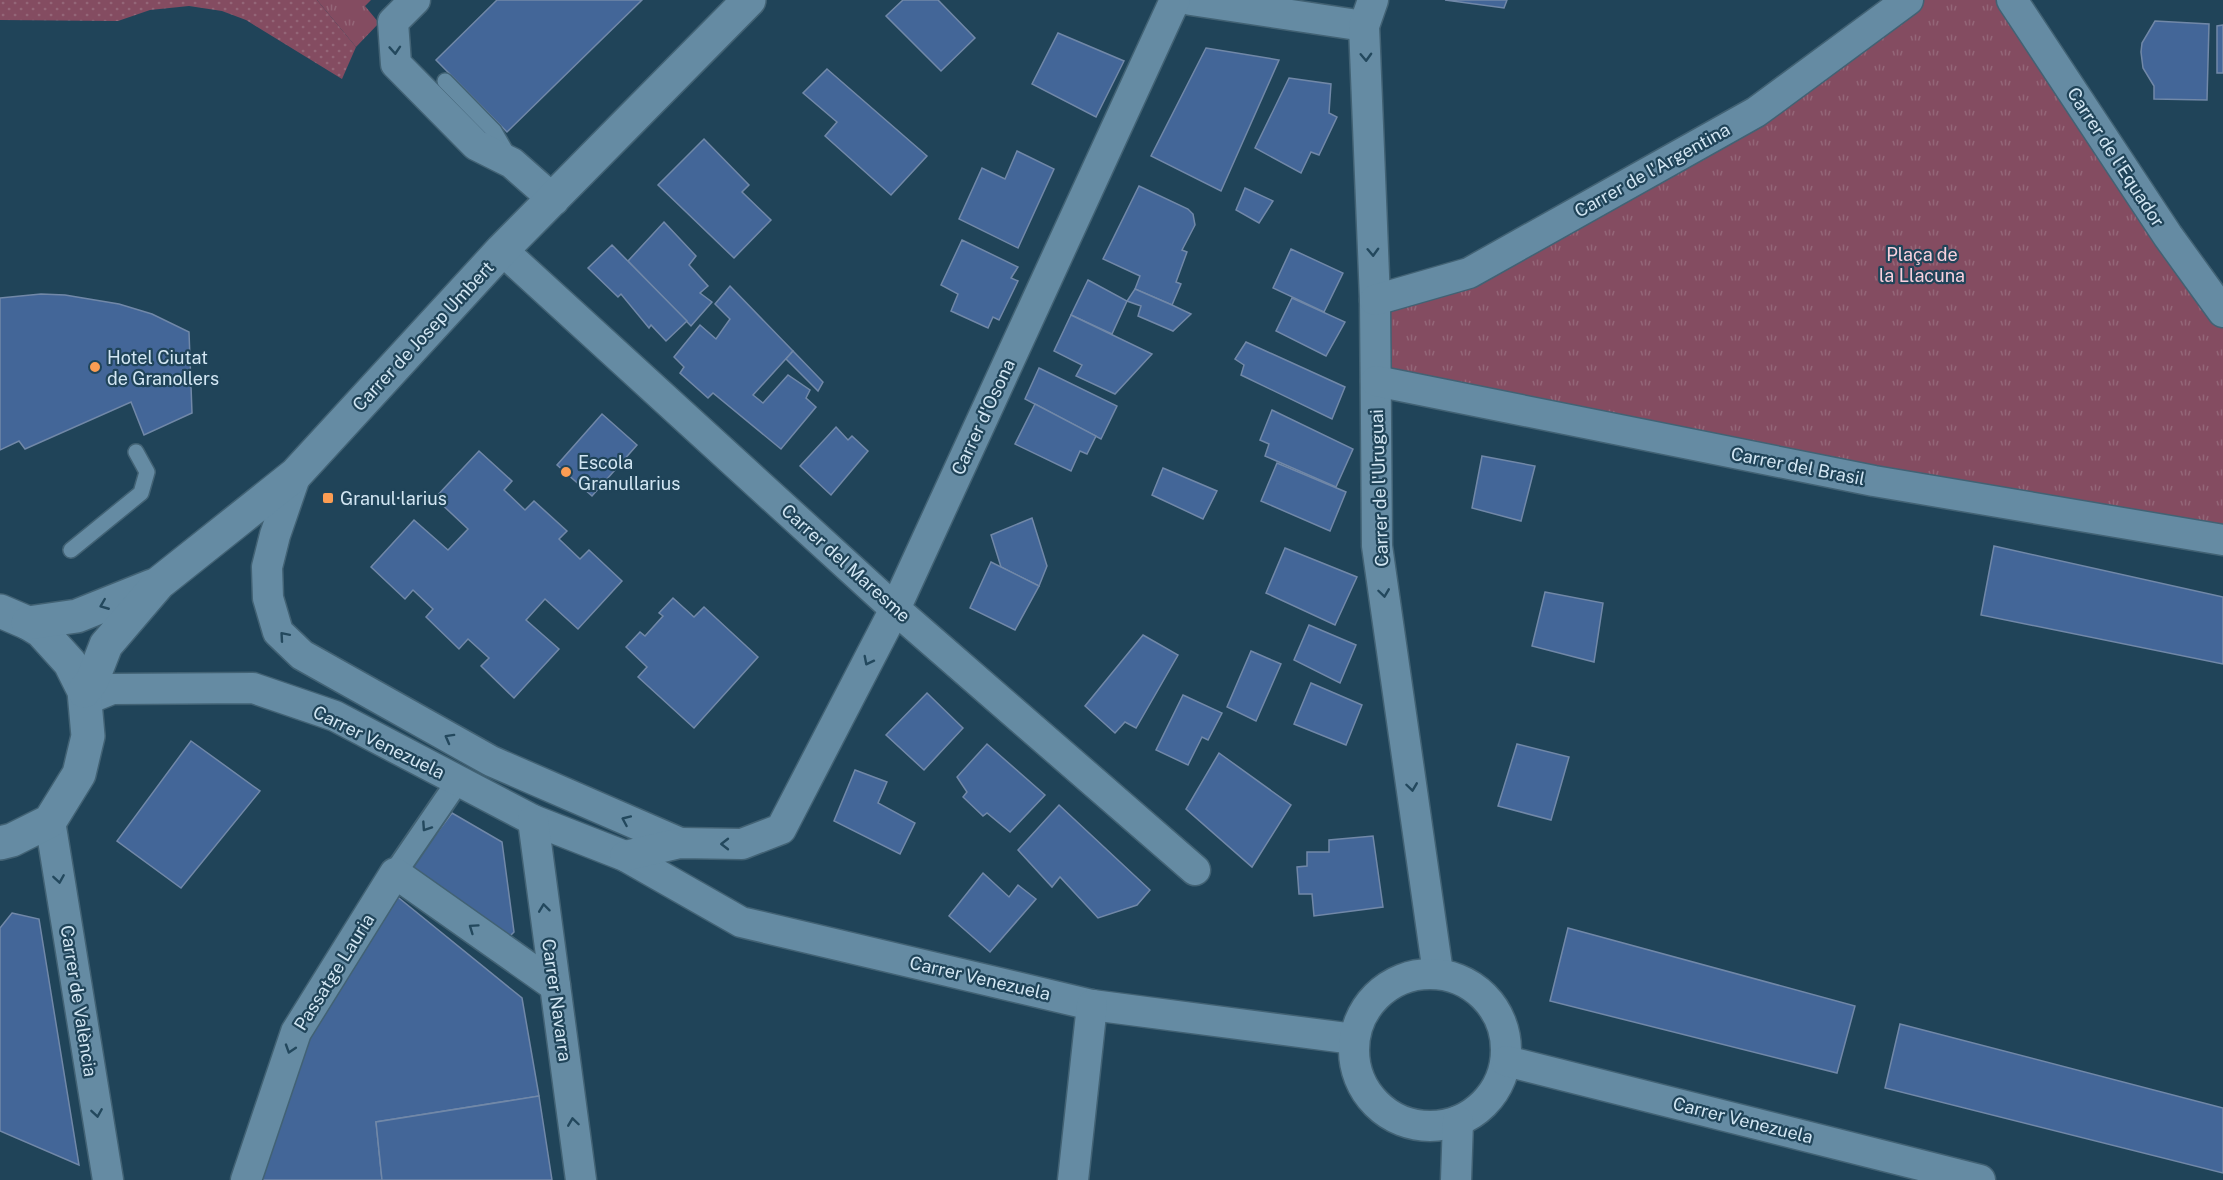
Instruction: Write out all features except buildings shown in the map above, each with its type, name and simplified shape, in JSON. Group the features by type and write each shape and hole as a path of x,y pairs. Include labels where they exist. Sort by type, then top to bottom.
{"street":[{"path":"415,0 393,22 396,64 476,145 512,163 554,200"},
{"name":"Carrer d'Osona","path":"781,829 895,609 1175,0"},
{"path":"1191,0 1369,13"},
{"name":"Carrer de l'Argentina","path":"1375,300 1469,273 1746,118 1908,0"},
{"name":"Carrer de l'Equador","path":"2012,0 2168,236 2223,312"},
{"name":"Carrer de Josep Umbert","path":"159,583 296,474 502,250 554,200 737,4"},
{"name":"Carrer de l'Uruguai","path":"1369,13 1377,546 1438,973"},
{"name":"Carrer del Maresme","path":"502,250 895,609 1195,870"},
{"name":"Carrer del Brasil","path":"1376,381 1874,481 2223,540"},
{"name":"Carrer de Josep Umbert","path":"275,535 296,474"},
{"name":"Carrer Venezuela","path":"275,535 267,567 268,598 278,632 302,655 491,761 680,843"},
{"path":"14,617 78,616 159,583"},
{"path":"84,696 106,645 159,583"},
{"path":"0,843 12,840 50,821 79,774 88,736 84,696 70,663 41,632 14,617"},
{"name":"Carrer Venezuela","path":"84,696 112,689 253,688 335,716 533,820 625,856 741,922 1092,1005 1354,1039"},
{"name":"Passatge Lauria","path":"246,1180 296,1032 395,873 458,781"},
{"name":"Carrer Navarra","path":"533,820 581,1180"},
{"name":"Carrer de València","path":"50,821 105,1175"},
{"name":"Carrer Venezuela","path":"625,856 680,843 742,844 781,829"},
{"path":"395,873 555,986"},
{"path":"1438,973 1470,984 1487,999 1502,1024 1506,1061 1496,1088 1478,1109 1458,1121 1437,1126 1415,1125 1392,1116 1370,1098 1357,1075 1354,1039 1362,1013 1378,993 1402,978 1438,973"},
{"path":"1073,1180 1092,1005"},
{"name":"Carrer Venezuela","path":"1506,1061 1980,1180"},
{"path":"1456,1180 1458,1121"}],"lane":[{"path":"445,81 494,131 512,163"},
{"path":"70,550 141,493 147,472 136,452"}],"green space":[{"path":"0,0 317,0 356,47 342,79 246,20 222,11 189,6 150,10 118,21 0,20"},
{"path":"317,0 371,0 365,6 379,23 356,47"},
{"name":"Plaça de la Llacuna","path":"1908,0 2012,0 2223,312 2223,540 1376,381 1375,300 1469,273"}],"place":[{"name":"Hotel Ciutat de Granollers","path":"95,367"},
{"name":"Escola Granullarius","path":"566,472"},
{"name":"Granul·larius","path":"328,498"}]}
